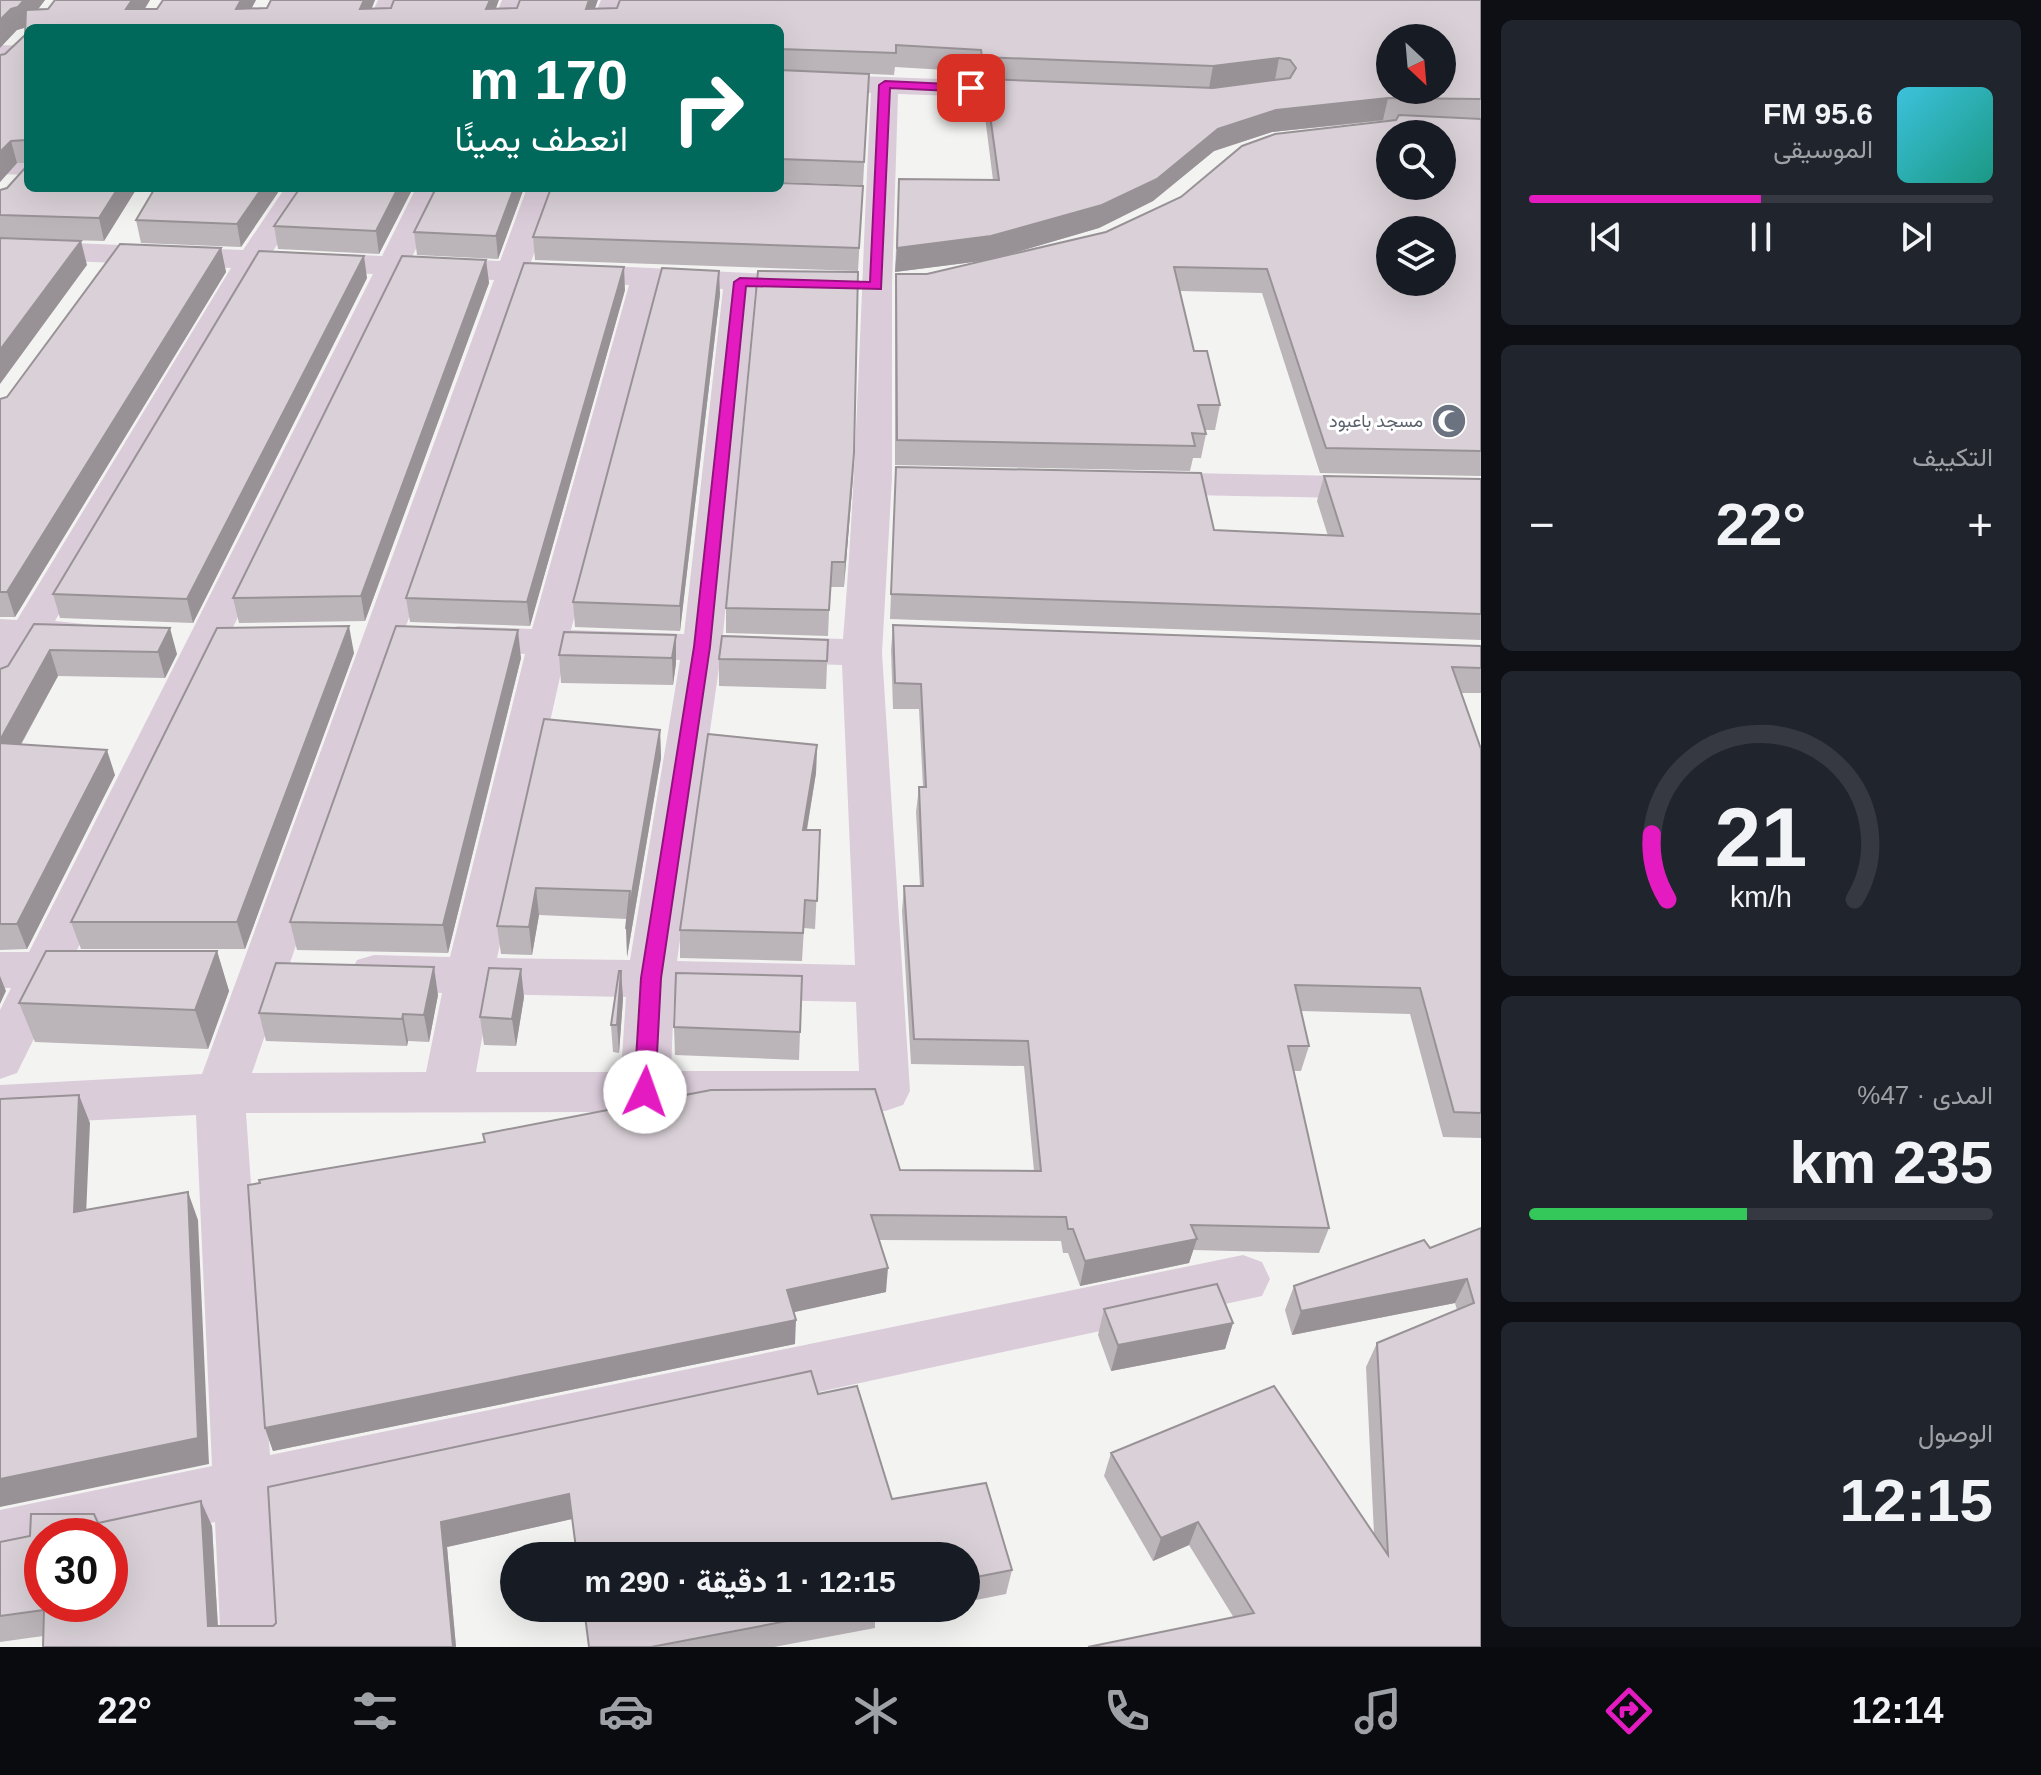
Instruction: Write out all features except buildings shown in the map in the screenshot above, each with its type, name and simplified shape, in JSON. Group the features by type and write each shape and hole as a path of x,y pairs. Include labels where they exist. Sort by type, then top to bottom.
{"street":[{"path":"380,24 391,0"},
{"path":"505,24 515,0"},
{"path":"604,24 614,0"},
{"path":"784,81 1069,92"},
{"path":"0,1105 220,1093 885,1091 879,984 873,641 890,478 888,286 882,198 885,85"},
{"path":"0,681 14,632 297,192"},
{"path":"0,1059 22,970 207,639 429,192"},
{"path":"252,1647 220,1093 263,970 366,637 541,192"},
{"path":"850,197 882,198"},
{"path":"0,249 123,241 252,260 511,273 888,286"},
{"path":"89,290 123,241"},
{"path":"447,1092 468,975 545,642 647,278"},
{"path":"645,1092 651,978 702,647 740,282"},
{"path":"1113,482 1481,490"},
{"path":"14,632 255,638"},
{"path":"366,637 702,647 873,641"},
{"path":"22,970 106,970"},
{"path":"216,970 879,984"},
{"path":"0,1539 1243,1279"}],"place":[{"name":"مسجد باعبود","path":"1449,421"}],"route":[{"path":"645,1092 651,978 702,647 740,282 876,286 885,85 971,88"}]}
